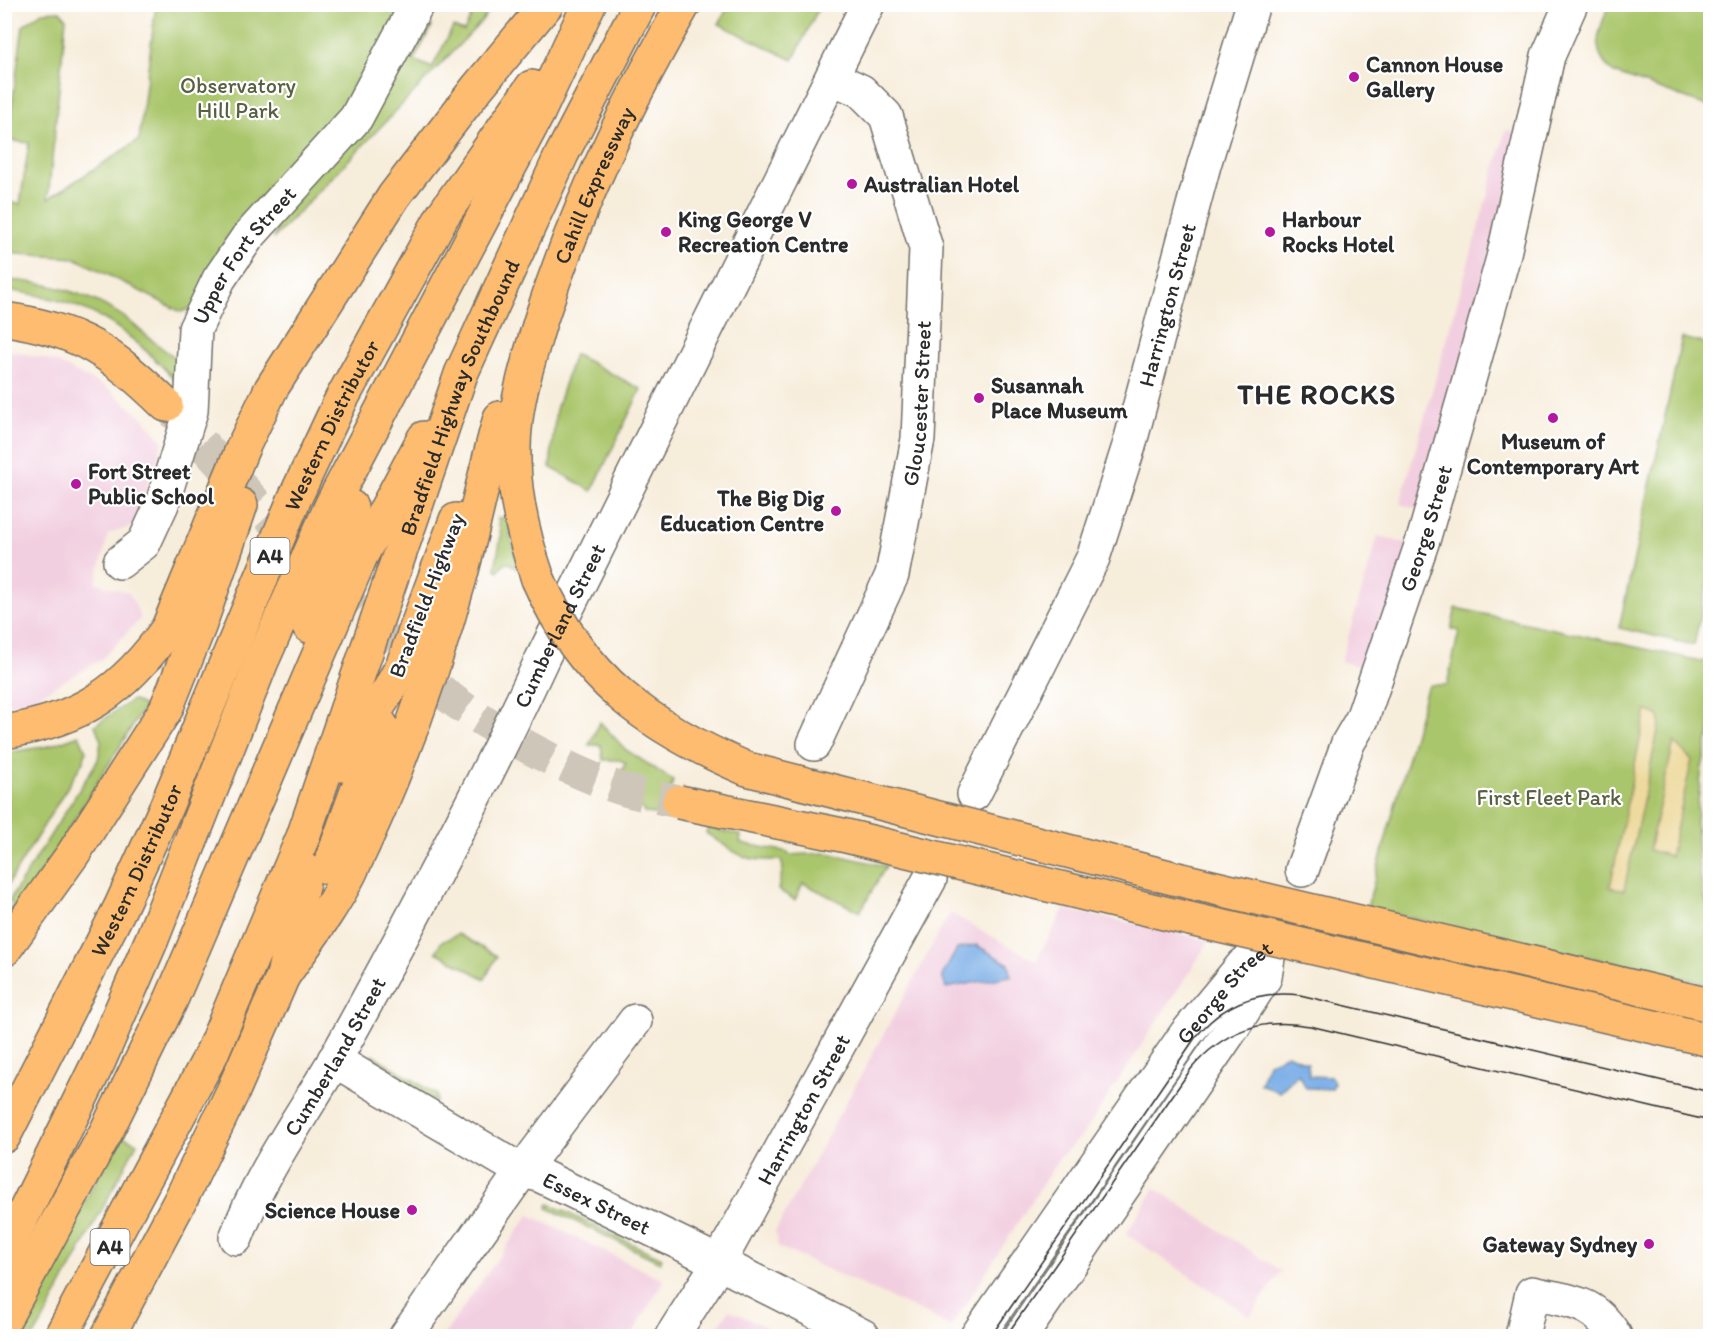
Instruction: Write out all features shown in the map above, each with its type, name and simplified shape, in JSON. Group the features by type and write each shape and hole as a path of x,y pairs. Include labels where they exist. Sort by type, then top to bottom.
{"highway":[{"path":"4,732 38,727 68,717 98,702 123,683 152,651 168,628 243,447 271,389 394,196 477,88 547,4"},
{"path":"4,1254 108,1041 152,939 262,661 315,541 401,370 539,111 589,4"},
{"name":"Western Distributor","path":"4,1136 129,888 166,807 294,500 342,400 443,216 589,4"},
{"name":"Bradfield Highway Southbound","path":"308,822 460,374 562,154 640,4"},
{"name":"Cahill Expressway","path":"525,375 553,281 570,238 609,151 684,4"},
{"path":"4,319 57,329 84,340 106,352 136,375 166,405"},
{"path":"4,976 74,854 166,709 200,624 255,460 304,340"},
{"path":"275,762 308,631 401,370"},
{"path":"4,1320 106,1132 171,1000 275,762 361,556 403,473 460,374"},
{"path":"525,375 516,419 515,475 517,504 524,539 538,579 555,614 579,651 630,704 694,746 747,769 1184,880 1710,1005"},
{"name":"Bradfield Highway","path":"308,822 403,664 483,451 525,375"},
{"path":"282,976 320,923 349,874 395,766 428,678 460,579 500,418"},
{"path":"320,923 329,865 403,664"},
{"path":"679,802 842,835 1141,908 1710,1040"},
{"path":"108,1336 187,1188 233,1091 282,976 303,882 308,822"},
{"name":"A4","path":"61,1336 211,1055 308,822"},
{"path":"4,951 74,854"}],"street":[{"name":"Upper Fort Street","path":"120,562 144,543 162,504 191,411 195,329 219,279 243,243 357,118 417,4"},
{"name":"Cumberland Street","path":"236,1238 252,1198 334,1060 503,744 542,659 868,4"},
{"name":"Harrington Street","path":"974,794 1094,558 1132,435 1204,165 1253,4"},
{"name":"George Street","path":"1302,870 1348,743 1362,719 1424,537 1503,258 1548,56 1572,4"},
{"name":"Gloucester Street","path":"814,744 892,575 918,439 926,259 926,249 886,116 861,91 833,78"},
{"name":"Harrington Street","path":"672,1336 718,1264 930,879"},
{"name":"George Street","path":"977,1336 1186,1034 1243,965 1270,945 1264,977 1233,1027 1021,1336"},
{"path":"405,1336 522,1171 635,1021"},
{"name":"Essex Street","path":"334,1060 522,1171 539,1175 687,1246 718,1264 863,1336"},
{"path":"1522,1336 1532,1293 1593,1309 1603,1317 1615,1336"}],"shaded area":[{"path":"1506,130 1523,133 1424,511 1400,504"},
{"name":"Fort Street Public School","path":"5,349 54,361 107,388 145,420 163,442 133,526 108,534 96,583 129,593 141,618 101,660 30,700 5,705"},
{"path":"1378,536 1414,546 1370,670 1341,661"},
{"path":"1064,909 1210,940 1082,1136 1060,1157 950,1328 931,1316 778,1247 775,1232 950,913 1036,961"},
{"path":"1155,1188 1281,1271 1250,1316 1126,1234"},
{"path":"529,1215 664,1280 631,1336 443,1336"},
{"path":"729,1310 786,1336 712,1336"}],"green space":[{"path":"729,4 820,5 793,60 719,24"},
{"path":"1610,4 1710,5 1710,107 1614,73 1606,65 1601,57 1598,41 1599,32"},
{"name":"Observatory Hill Park","path":"156,5 407,5 356,99 192,308 181,312 75,258 5,253 4,202 20,204 29,143 7,140 23,26 42,12 60,11 66,18 48,199 139,140"},
{"path":"477,5 492,5 483,20 274,238 277,222 424,22 432,26 414,60 432,68 453,27 464,31"},
{"path":"5,280 36,283 67,290 111,309 180,360 181,372 176,381 119,328 80,307 33,294 5,290"},
{"path":"1682,338 1710,344 1710,569 1694,645 1619,628"},
{"path":"574,354 641,389 592,491 550,467 556,410"},
{"path":"498,518 507,518 518,570 509,563 503,564 498,571 495,568 501,536"},
{"name":"First Fleet Park","path":"1456,608 1710,663 1710,730 1702,768 1696,819 1698,862 1703,893 1710,912 1710,984 1367,908 1426,691 1430,685 1447,685 1459,631 1451,629"},
{"path":"132,700 145,706 5,931 4,918 13,904 9,901 98,760 101,741 95,725"},
{"path":"600,722 626,750 673,780 665,815 645,813 624,788 615,783 626,763 620,760 603,760 601,745 589,745"},
{"path":"79,735 86,751 84,760 5,889 5,753 49,746"},
{"path":"708,828 741,835 740,843 788,852 789,855 827,853 886,866 860,912 803,883 795,900 778,890 783,868 781,860 747,858 740,855 706,833"},
{"path":"458,934 497,956 485,979 436,952 441,942"},
{"path":"373,1055 437,1095 437,1102 367,1060"},
{"path":"120,1135 137,1143 43,1321 34,1336 24,1336 17,1330"},
{"path":"549,1204 662,1258 660,1262 547,1208"}],"sand":[{"path":"1646,710 1658,715 1660,721 1624,890 1610,887"},
{"path":"1674,742 1692,760 1670,856 1649,850"}],"water":[{"path":"976,945 1009,964 1011,976 946,988 942,976 957,949"},
{"path":"1287,1054 1308,1063 1309,1076 1331,1077 1334,1082 1332,1089 1306,1088 1298,1074 1279,1092 1260,1084 1268,1063"}],"tunnel":[{"path":"169,407 344,597 398,652 457,703 494,728 583,774 625,790 679,802"}],"tram line":[{"path":"991,1336 1195,1038 1217,1016 1255,997 1300,995 1710,1092"},
{"path":"1006,1336 1191,1069 1216,1045 1244,1030 1275,1024 1310,1026 1710,1121"}],"place":[{"name":"Cannon House Gallery","path":"1354,77"},
{"name":"Australian Hotel","path":"852,184"},
{"name":"King George V Recreation Centre","path":"666,232"},
{"name":"Harbour Rocks Hotel","path":"1270,232"},
{"name":"Susannah Place Museum","path":"979,398"},
{"name":"Museum of Contemporary Art","path":"1553,418"},
{"name":"Fort Street Public School","path":"76,484"},
{"name":"The Big Dig Education Centre","path":"836,511"},
{"name":"Science House","path":"412,1210"},
{"name":"Gateway Sydney","path":"1649,1244"}],"district":[{"name":"THE ROCKS","path":"1317,394"}]}
